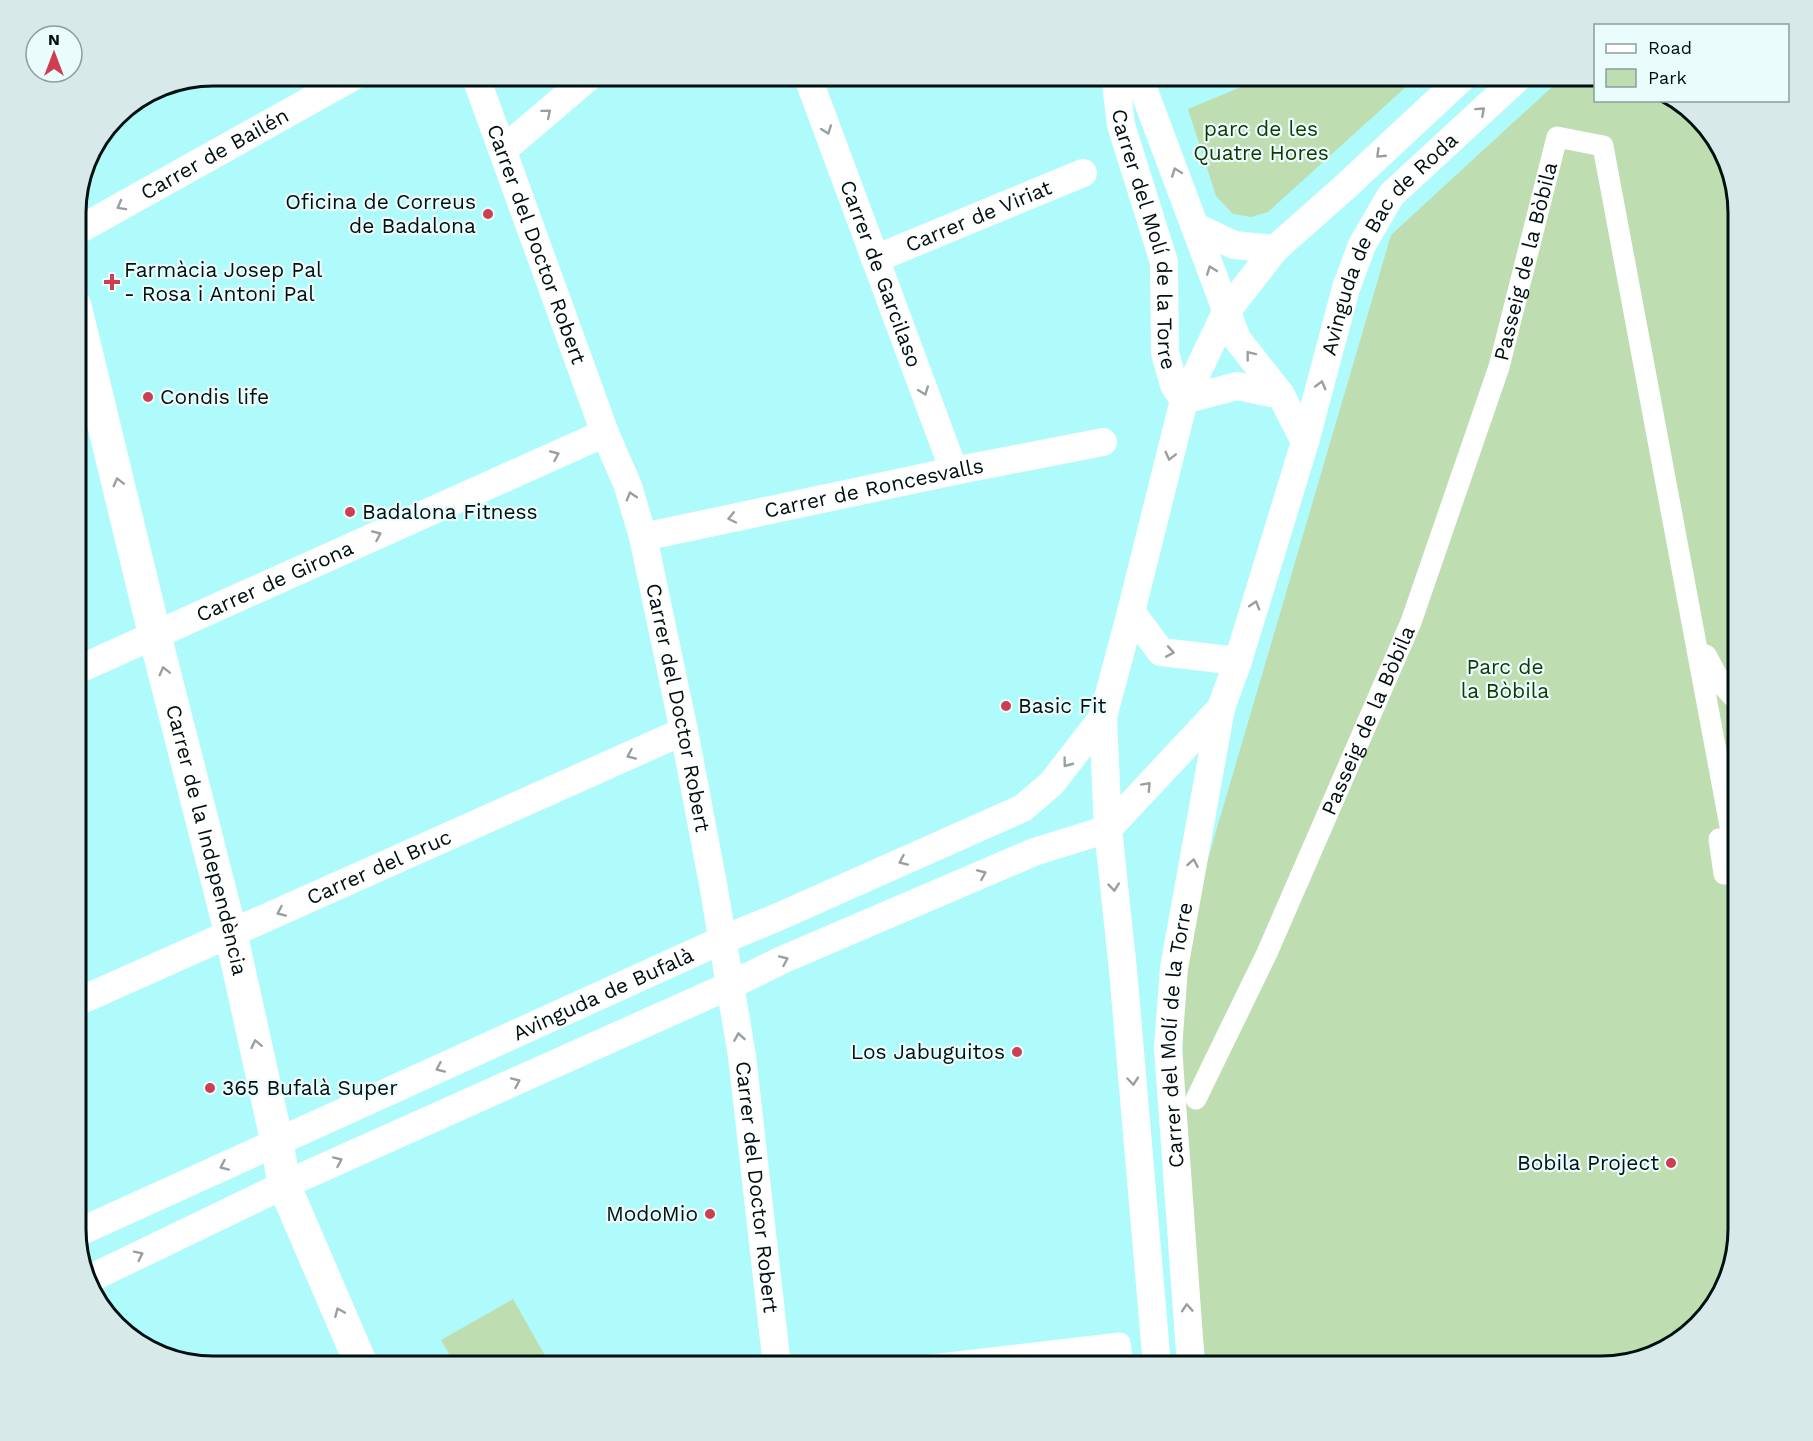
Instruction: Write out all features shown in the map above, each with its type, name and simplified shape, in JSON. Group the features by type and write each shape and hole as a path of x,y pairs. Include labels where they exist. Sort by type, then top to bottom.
{"street":[{"name":"Carrer de Bailén","path":"86,226 336,86"},
{"name":"Carrer del Doctor Robert","path":"480,86 605,432 628,486 643,537 684,731 731,985 742,1056 776,1356"},
{"path":"503,150 578,86"},
{"name":"Carrer de Garcilaso","path":"811,86 954,471"},
{"name":"Carrer del Molí de la Torre","path":"1116,86 1121,125 1164,262 1165,353 1173,385 1184,400"},
{"name":"Carrer del Molí de la Torre","path":"1142,86 1237,339 1281,395 1305,442 1238,661 1221,708 1173,968 1168,1048 1190,1356"},
{"name":"Avinguda de Bac de Roda","path":"1226,312 1275,249 1346,187 1453,86"},
{"name":"Avinguda de Bac de Roda","path":"1305,442 1346,288 1362,245 1391,195 1440,147 1509,86"},
{"name":"Passeig de la Bòbila","path":"1196,1099 1267,952 1411,621 1499,367 1557,136 1603,146 1728,817"},
{"name":"Carrer de Viriat","path":"875,259 1083,173"},
{"path":"1196,227 1234,245 1275,249"},
{"name":"Carrer del Molí de la Torre","path":"1156,1356 1123,970 1107,829 1103,717 1184,400 1226,312"},
{"name":"Carrer de la Independència","path":"86,351 231,934 277,1142 284,1185 358,1356"},
{"name":"Carrer del Molí de la Torre","path":"1184,400 1237,386 1281,395"},
{"name":"Carrer de Girona","path":"86,666 605,432"},
{"name":"Carrer de Roncesvalls","path":"643,537 1103,442"},
{"path":"1131,612 1161,651 1238,661"},
{"path":"1698,658 1706,656 1722,686 1728,692"},
{"name":"Carrer del Molí de la Torre","path":"1107,829 1221,708"},
{"name":"Avinguda de Bufalà","path":"86,1229 722,940 1023,808 1052,783 1103,717"},
{"name":"Carrer del Bruc","path":"86,998 684,731"},
{"name":"Avinguda de Bufalà","path":"95,1276 284,1185 782,960 1034,852 1107,829"},
{"path":"1008,1356 1120,1343 1122,1356"}],"green space":[{"name":"parc de les Quatre Hores","path":"1243,86 1407,86 1268,212 1251,217 1233,214 1216,196 1188,109"},
{"name":"Parc de la Bòbila","path":"1553,86 1594,86 1594,102 1662,102 1671,107 1696,129 1706,142 1721,172 1725,188 1728,213 1728,1228 1721,1269 1706,1299 1696,1312 1671,1334 1649,1346 1625,1353 1600,1356 1205,1356 1182,1083 1184,984 1205,869 1391,235"},
{"path":"513,1299 545,1356 450,1356 441,1340"}],"place":[{"name":"Oficina de Correus de Badalona","path":"488,214"},
{"name":"Farmàcia Josep Pal - Rosa i Antoni Pal","path":"112,282"},
{"name":"Condis life","path":"148,397"},
{"name":"Badalona Fitness","path":"350,512"},
{"name":"Basic Fit","path":"1006,706"},
{"name":"Los Jabuguitos","path":"1017,1052"},
{"name":"365 Bufalà Super","path":"210,1088"},
{"name":"Bobila Project","path":"1671,1163"},
{"name":"ModoMio","path":"710,1214"}]}
